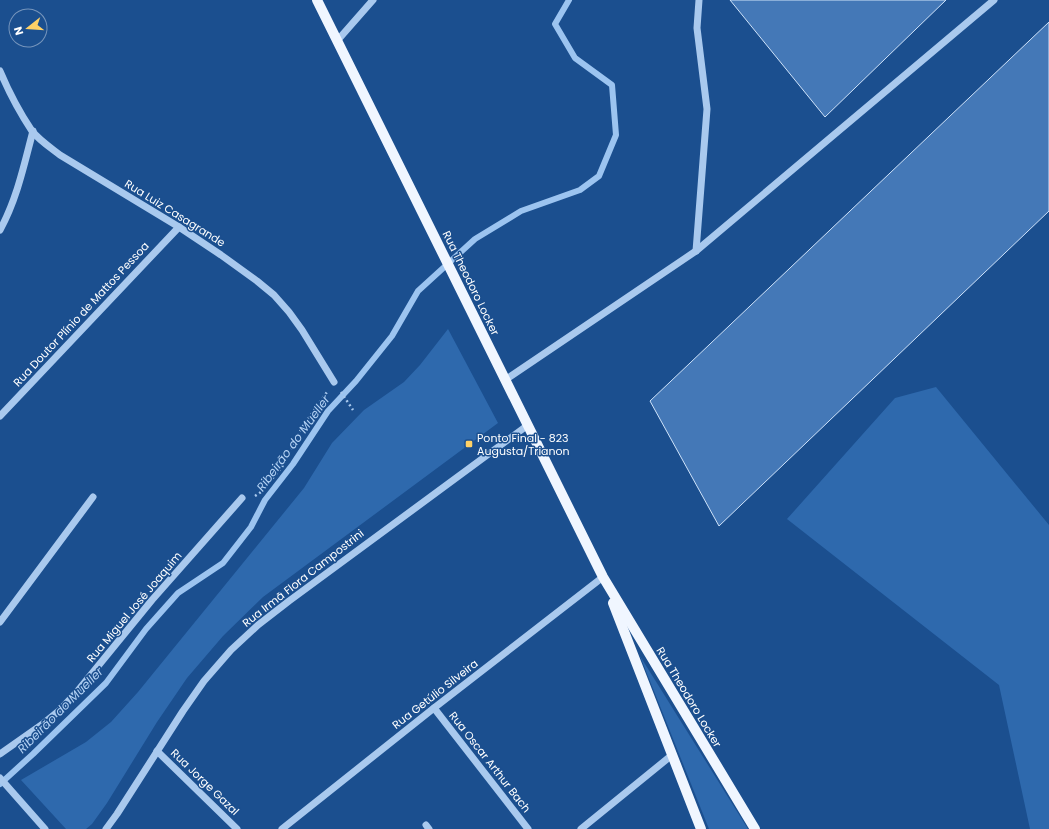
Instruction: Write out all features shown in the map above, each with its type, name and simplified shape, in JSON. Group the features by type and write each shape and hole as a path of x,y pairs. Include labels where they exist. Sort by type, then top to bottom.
{"main road":[{"name":"Rua Theodoro Locker","path":"317,0 603,577 755,829"},
{"name":"Rua Theodoro Locker","path":"603,577 701,829"}],"street":[{"path":"337,41 373,0"},
{"path":"696,251 707,109 697,28 699,0"},
{"path":"505,380 696,251 994,0"},
{"name":"Rua Luiz Casagrande","path":"0,71 10,92 33,131 47,145 60,155 179,227 221,255 274,295 302,330 334,382"},
{"path":"0,230 12,205 33,131"},
{"name":"Rua Doutor Plínio de Mattos Pessoa","path":"0,416 179,227"},
{"name":"Rua Irmã Flora Campostrini","path":"106,829 183,711 204,681 231,650 258,625 289,601 528,425"},
{"path":"0,622 93,497"},
{"name":"Rua Miguel José Joaquim","path":"0,754 44,723 71,699 148,606 242,498"},
{"name":"Rua Getúlio Silveira","path":"282,829 434,708 603,577"},
{"name":"Rua Oscar Arthur Bach","path":"434,708 528,829"},
{"name":"Rua Jorge Gazal","path":"158,751 237,829"},
{"path":"581,829 672,756"},
{"path":"0,778 45,829"}],"path":[{"path":"242,498 253,497 261,492 282,467 301,429 334,382 353,410"}],"shaded area":[{"path":"448,329 498,423 263,597 223,636 187,678 92,824 86,829 66,829 21,780 86,742 111,722 138,692 304,488 332,443 364,410 404,382 420,365"},
{"path":"936,387 1049,525 1049,829 1030,829 999,685 787,519 895,398"},
{"path":"640,656 748,829 709,829"}],"building":[{"path":"730,0 946,0 825,117"},
{"path":"1049,22 1049,211 719,526 650,401"}],"waterway":[{"name":"Ribeirão do Mueller","path":"0,784 106,683 146,629 178,593 223,563 251,527 265,500 293,464 328,411 356,381 392,336 418,291 475,239 521,211 580,190 599,176 616,135 612,85 575,58 555,24 569,0"}],"place":[{"name":"Ponto Final - 823 Augusta/Trianon","path":"469,444"}]}
